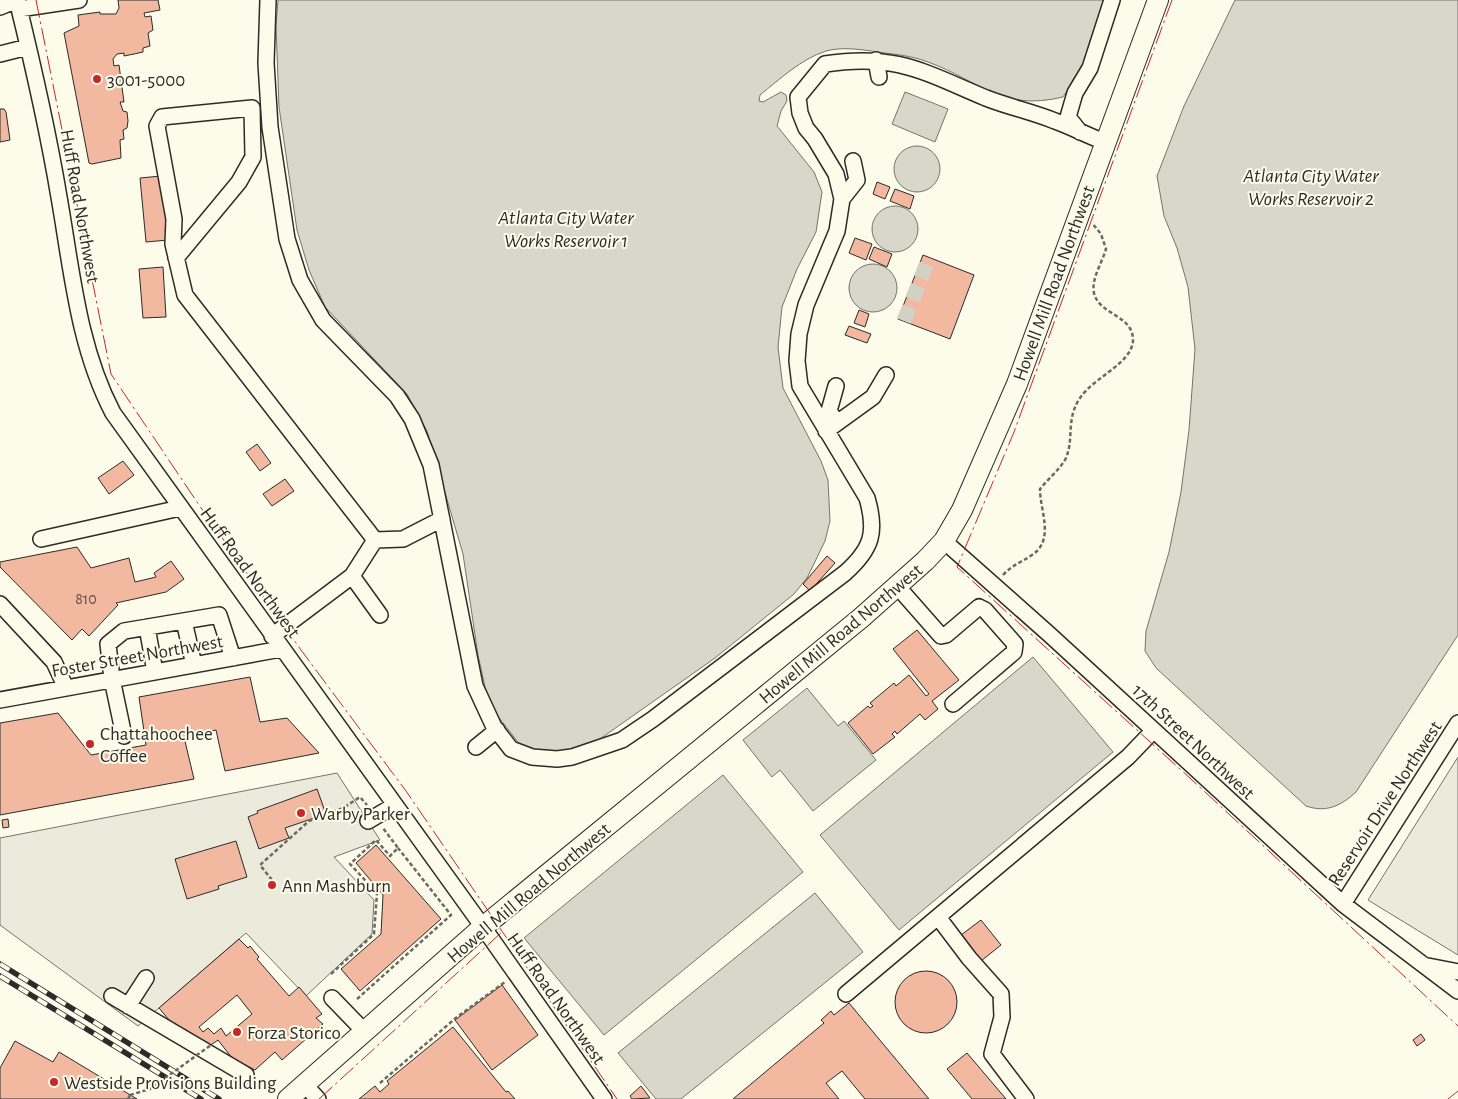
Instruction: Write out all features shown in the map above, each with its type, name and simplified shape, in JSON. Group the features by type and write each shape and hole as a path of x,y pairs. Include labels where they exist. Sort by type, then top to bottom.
{"main road":[{"name":"Howell Mill Road Northwest","path":"302,1093 364,1031 483,927 897,586 925,561 944,540 962,510 1017,384 1104,142 1158,0"}],"street":[{"path":"0,7 79,0"},
{"path":"268,0 266,62 270,127 287,239 300,280 324,320 397,396 412,419 430,465 475,686 497,730 512,749 532,757 557,759 572,757 622,740 653,720 860,560 869,546 872,516 856,469 831,427 800,386 797,361 799,334 806,304 837,231 842,199 836,174 816,138 806,128 800,113 798,97 825,64 876,60 918,69 987,98 1056,121 1104,142"},
{"path":"1081,133 1068,117 1075,93 1090,68 1112,0"},
{"name":"Huff Road Northwest","path":"18,4 46,119 88,357 99,386 114,413 180,508 483,927 504,971 577,1067 604,1099"},
{"path":"0,54 28,47"},
{"path":"876,60 879,77"},
{"path":"176,258 239,182 252,157 252,108 162,117 157,126 174,219 173,244 176,258 185,296 375,540"},
{"path":"842,199 857,180 853,161"},
{"path":"831,427 873,397 886,375"},
{"path":"831,427 830,411 836,386"},
{"path":"41,539 180,508"},
{"path":"375,540 403,539 442,520"},
{"path":"272,636 352,576 375,540"},
{"name":"17th Street Northwest","path":"944,540 1342,904 1458,991"},
{"path":"352,576 380,615"},
{"path":"897,586 941,636 946,635 979,607 985,610 1015,644 1014,652 953,704"},
{"path":"0,604 54,662 66,688"},
{"path":"124,736 112,680 108,644 124,631 219,615 232,658"},
{"path":"184,621 194,665"},
{"path":"147,627 154,672"},
{"name":"Foster Street Northwest","path":"0,700 281,649"},
{"name":"Reservoir Drive Northwest","path":"1342,904 1458,723"},
{"path":"476,747 497,730"},
{"path":"846,994 1128,757 1153,731"},
{"path":"377,820 394,805"},
{"path":"938,917 969,958 1001,994 1002,1017 992,1054 1026,1099"},
{"name":"17th Street Northwest","path":"1423,965 1458,972"},
{"path":"128,1006 146,978"},
{"path":"112,996 246,1075"},
{"path":"332,998 364,1031"}],"path":[{"path":"995,585 1018,561 1041,548 1045,539 1045,529 1040,489 1065,459 1069,445 1070,416 1079,398 1089,386 1129,355 1133,343 1132,334 1127,323 1101,304 1094,294 1094,279 1106,249 1100,234 1080,209"},
{"path":"272,880 260,866 309,821 342,808 360,796 450,915 458,916"},
{"path":"331,974 374,934 377,893 350,864 376,840 390,856 398,848"},
{"path":"356,999 450,915"},
{"path":"380,1083 456,1017 504,971"},
{"path":"128,1099 130,1095 150,1089 211,1046"}],"shaded area":[{"path":"1458,757 1458,955 1368,900"},
{"path":"337,773 380,840 334,857 374,900 372,934 306,996 246,933 138,1026 0,925 0,838"}],"water":[{"name":"Atlanta City Water Works Reservoir 1","path":"278,0 1104,0 1086,63 1063,97 1042,101 1023,101 1007,98 921,60 900,55 849,49 826,51 808,59 760,95 759,101 763,102 781,92 786,95 787,101 781,111 777,126 814,172 822,192 816,232 797,269 782,307 778,347 783,388 821,461 828,480 830,521 825,541 807,578 794,594 715,658 580,753 540,755 521,746 496,714 487,696 478,655 463,554 427,431 407,394 325,307 309,270 297,230 279,107 276,25"},
{"name":"Atlanta City Water Works Reservoir 2","path":"1235,0 1458,0 1458,635 1356,792 1345,801 1333,807 1320,809 1306,806 1156,668 1145,651 1146,631 1169,552 1181,492 1189,430 1195,349 1188,287 1177,248 1164,216 1157,176 1184,106"},
{"path":"905,92 948,109 935,142 892,124"},
{"path":"917,146 930,150 936,156 940,169 936,182 930,188 917,192 904,188 898,182 894,169 898,156 904,150"},
{"path":"895,206 908,210 914,216 918,229 914,242 908,248 895,252 882,248 876,242 872,229 876,216 882,210"},
{"path":"868,264 878,264 887,268 893,274 896,279 896,297 887,308 878,312 868,312 859,308 853,302 849,293 849,283 853,274 859,268"},
{"path":"1033,657 1113,752 899,930 820,835"},
{"path":"807,688 838,726 844,721 876,760 813,811 780,770 772,777 743,740"},
{"path":"723,775 803,872 604,1035 524,938"},
{"path":"815,893 863,952 681,1099 656,1099 618,1053"}],"building":[{"name":"3001-5000","path":"118,0 158,0 160,10 144,13 145,17 151,16 153,30 148,33 150,46 143,48 143,52 124,56 124,53 117,54 113,59 114,66 119,65 124,102 120,102 123,111 127,112 128,121 127,128 123,130 124,139 120,140 121,158 92,164 89,163 64,33 79,26 78,15 100,12 100,14 116,14 119,8"},
{"path":"0,109 4,109 6,112 10,140 0,142"},
{"path":"161,176 168,240 146,242 140,178"},
{"path":"877,182 890,187 885,199 873,194"},
{"path":"895,189 914,196 910,209 890,201"},
{"path":"855,238 872,244 866,260 849,253"},
{"path":"874,247 892,254 887,267 869,259"},
{"path":"923,255 974,275 950,339 898,319"},
{"path":"163,267 166,317 143,318 139,269"},
{"path":"859,310 869,314 865,327 854,323"},
{"path":"849,326 871,334 867,343 845,335"},
{"path":"257,444 271,463 260,471 246,452"},
{"path":"123,461 134,475 109,494 98,478"},
{"path":"285,479 294,491 272,506 263,494"},
{"path":"77,547 91,568 129,558 135,582 156,577 154,573 171,561 184,579 166,592 116,603 118,605 89,636 82,629 72,640 0,567 0,562"},
{"path":"827,556 835,563 810,591 803,584"},
{"path":"917,630 959,680 932,701 938,709 925,720 920,714 897,734 895,731 892,734 895,737 873,754 848,723 868,706 870,708 873,706 870,703 894,683 896,686 909,675 926,696 929,694 893,649"},
{"path":"250,677 260,722 287,718 319,753 225,771 216,730 184,737 194,779 0,815 0,723 58,713 91,755 146,745 139,697"},
{"path":"317,789 326,814 285,828 289,838 259,849 248,817 258,813 257,811"},
{"path":"8,819 9,827 3,828 2,820"},
{"path":"236,841 247,877 218,886 219,889 187,899 175,859"},
{"path":"376,845 441,919 360,991 341,969 381,934 383,895 356,863"},
{"path":"981,920 1001,945 981,961 961,935"},
{"path":"239,939 248,948 250,946 259,957 257,959 289,996 299,987 322,1014 316,1018 323,1024 282,1060 275,1052 255,1070 232,1058 218,1040 211,1045 175,1027 159,1008","holes":["237,995 252,1014 226,1036 221,1028 214,1034 208,1028 203,1032 199,1027"]},
{"path":"920,971 932,971 948,980 955,990 957,1002 955,1014 948,1024 932,1033 920,1033 909,1028 900,1019 895,1008 895,996 900,985 909,976"},
{"path":"502,985 538,1035 492,1070 455,1020"},
{"path":"849,1003 929,1099 865,1099 842,1071 826,1083 839,1099 733,1099 824,1023 821,1020 831,1011 834,1015"},
{"path":"453,1027 506,1092 508,1091 515,1099 359,1099 375,1086 380,1092 389,1084 387,1081"},
{"path":"1421,1034 1425,1040 1417,1046 1413,1040"},
{"name":"Westside Provisions Building","path":"15,1041 53,1062 59,1052 137,1099 0,1099 0,1068"},
{"path":"967,1053 1006,1099 972,1099 947,1069"},
{"path":"641,1086 650,1098 632,1099 630,1096"}],"tunnel":[{"path":"904,321 929,258"}],"railway":[{"path":"0,964 219,1099"},
{"path":"0,976 201,1099"}],"power":[{"path":"36,0 111,374 197,502 301,650 406,791 617,1099"},
{"path":"1172,0 1014,432 957,567 1191,779 1458,1026"},
{"path":"319,1099 502,932"},
{"path":"1448,1099 1458,1091"}],"place":[{"name":"3001-5000","path":"97,79"},
{"name":"Chattahoochee Coffee","path":"90,744"},
{"name":"Warby Parker","path":"301,813"},
{"name":"Ann Mashburn","path":"272,885"},
{"name":"Forza Storico","path":"237,1032"},
{"name":"Westside Provisions Building","path":"54,1082"}]}
